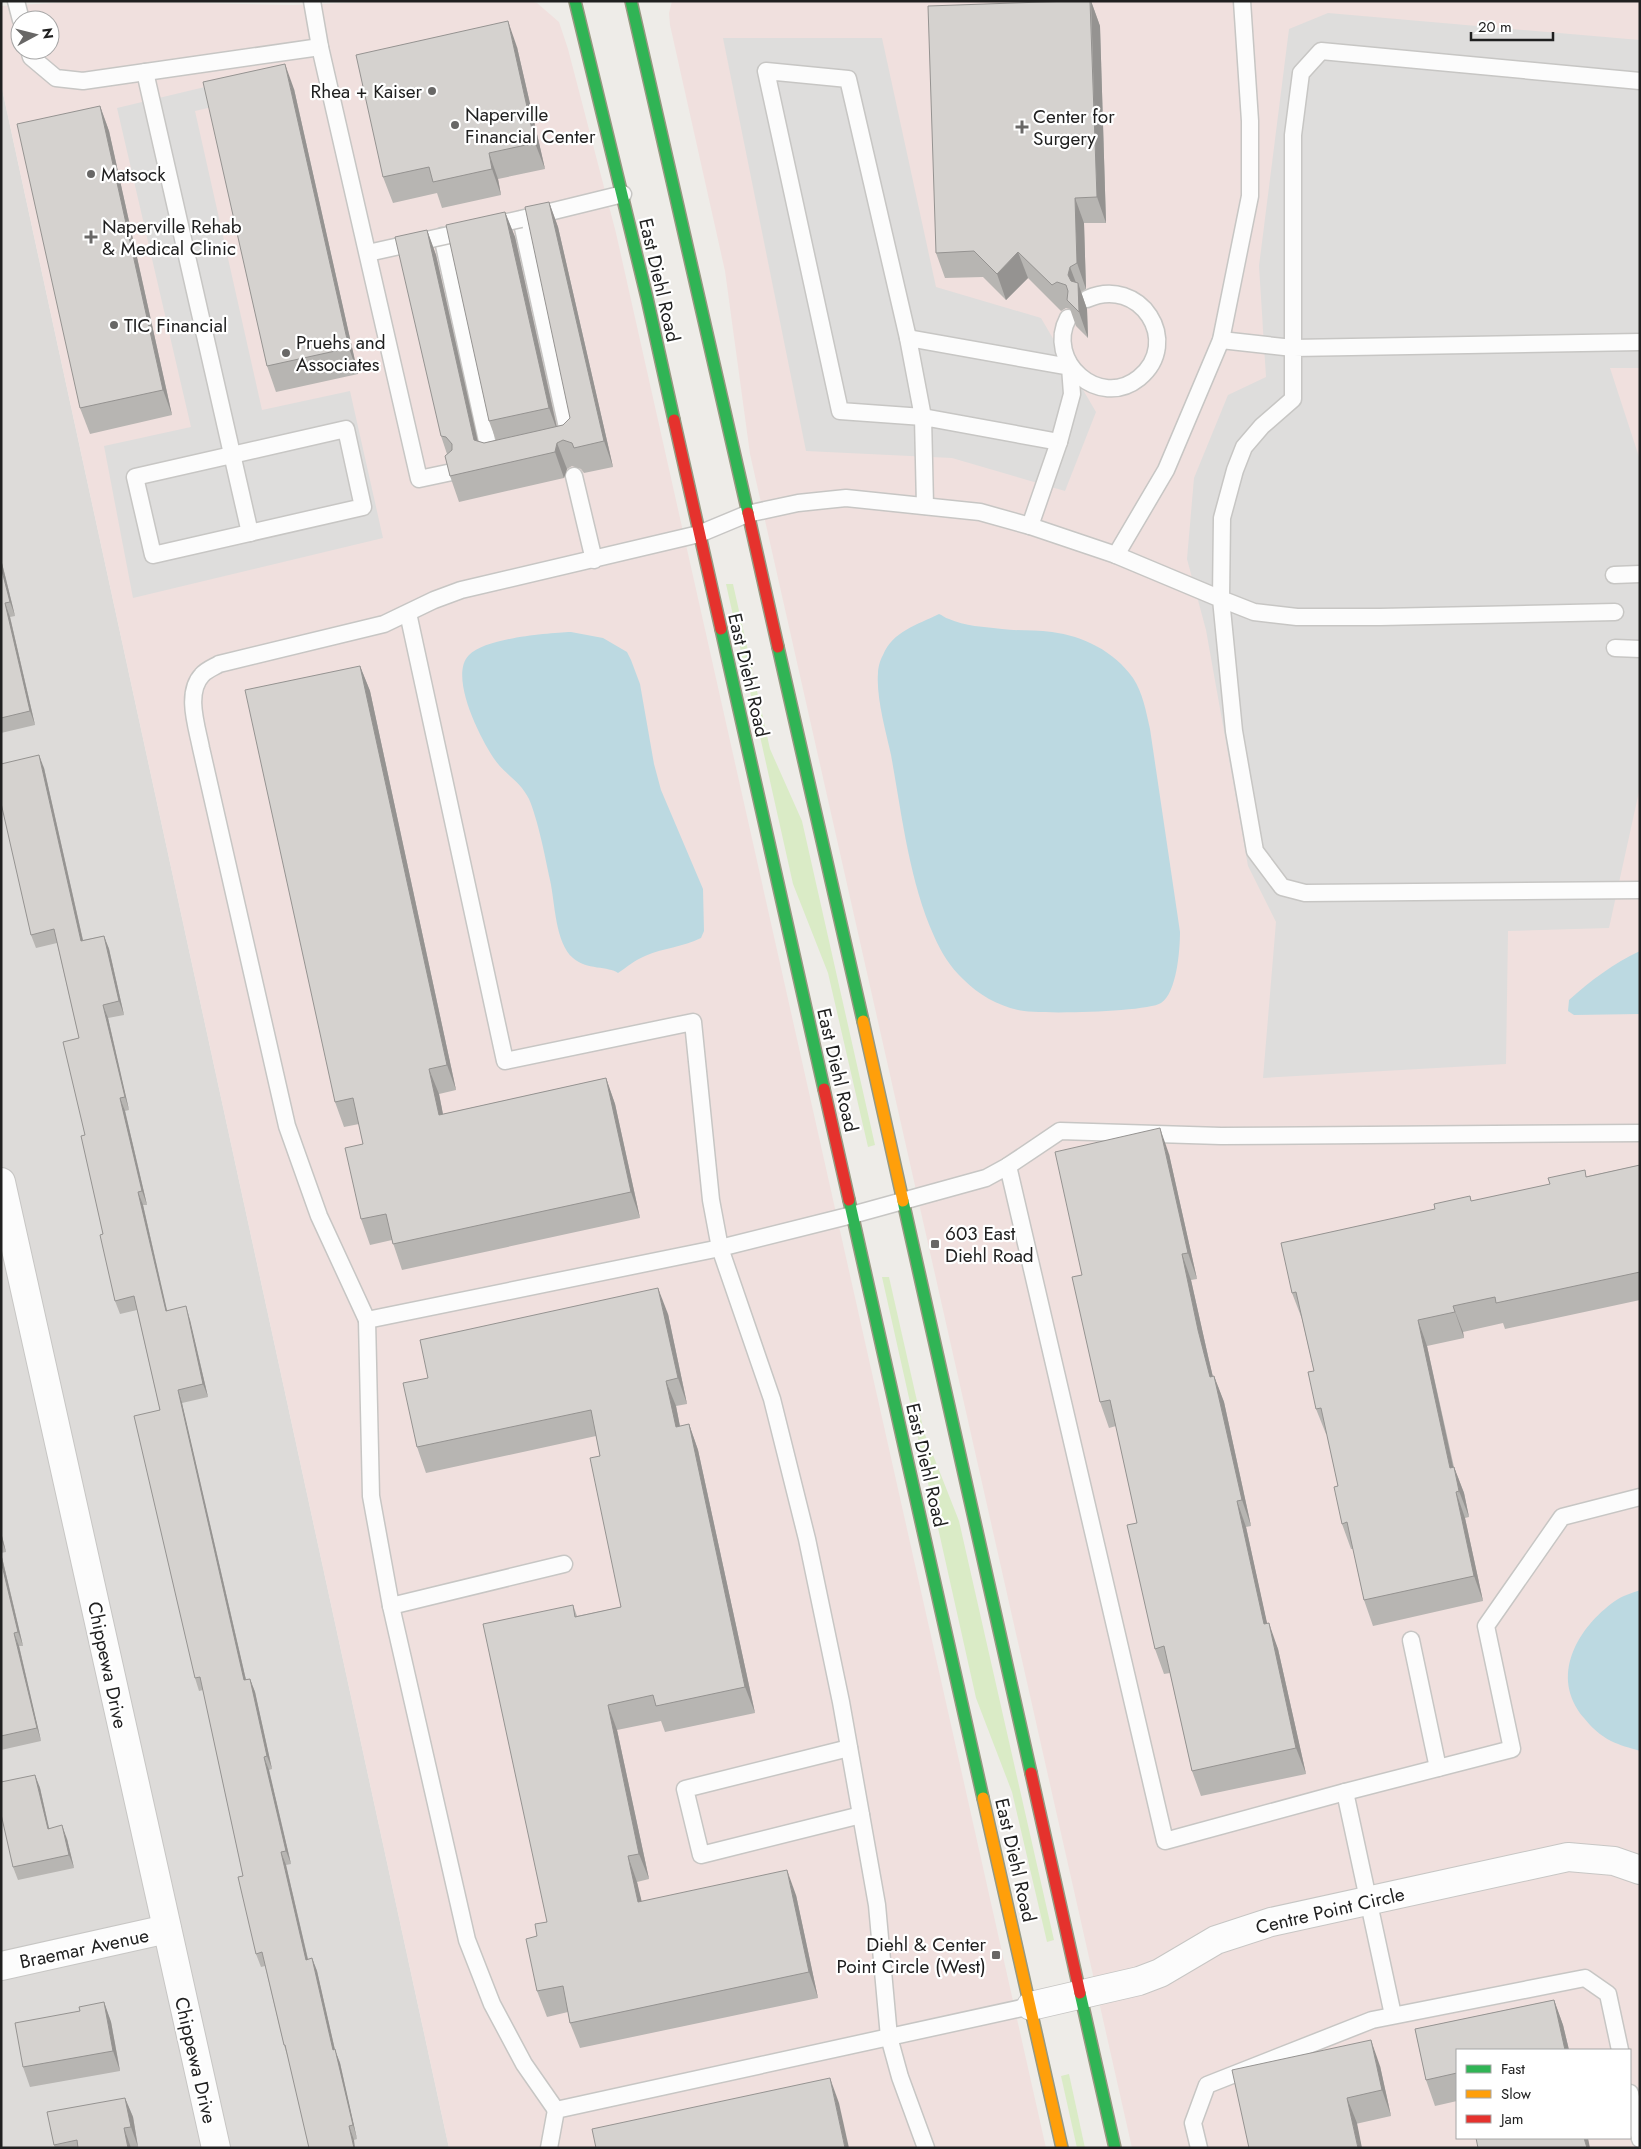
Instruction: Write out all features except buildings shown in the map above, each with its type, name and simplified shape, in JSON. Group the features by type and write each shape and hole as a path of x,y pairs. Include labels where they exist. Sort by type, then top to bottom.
{"street":[{"name":"East Diehl Road","path":"575,1 623,194 1062,2148"},
{"name":"East Diehl Road","path":"631,1 903,1200 1115,2148"},
{"name":"Chippewa Drive","path":"1,1182 216,2148"},
{"name":"Centre Point Circle","path":"1030,2006 1138,1981 1160,1973 1196,1951 1234,1933 1271,1922 1568,1858 1614,1860 1640,1870"},
{"name":"Braemar Avenue","path":"1,1966 167,1929"}],"lane":[{"path":"312,1 320,47 419,479 452,472"},
{"path":"1116,555 1166,470 1221,340 1250,196 1250,121 1242,1"},
{"path":"35,60 56,78 83,81 320,47"},
{"path":"1640,81 1321,51 1301,73 1293,135 1293,399 1262,426 1244,446 1235,470 1222,518 1221,599 1234,731 1256,851 1282,887 1305,893 1640,890"},
{"path":"925,506 923,417 908,338 848,79 766,71 840,411 923,417 1059,442"},
{"path":"145,72 250,533"},
{"path":"368,253 623,194"},
{"path":"521,219 570,441 553,445"},
{"path":"442,236 491,459 509,455"},
{"path":"908,338 1070,367 1077,375 1096,386 1118,388 1128,384 1142,375 1152,362 1156,352 1157,341 1152,319 1138,302 1118,293 1096,295 1087,298"},
{"path":"1030,526 1059,442 1072,394 1070,367 1062,346 1062,335 1068,318"},
{"path":"1221,340 1293,348 1640,342"},
{"path":"346,429 363,507 250,533 153,555 135,477 346,429"},
{"path":"574,476 594,560"},
{"path":"549,2148 556,2110 524,2064 492,2004 467,1940 391,1606 372,1496 367,1320 319,1216 287,1126 201,748 194,709 194,692 202,675 219,664 384,624 461,590 699,534 747,514 798,503 846,498 980,512 1030,526 1116,555 1254,612 1297,617 1380,617 1615,612"},
{"path":"1614,575 1640,574"},
{"path":"408,613 505,1061 693,1022 711,1200 720,1248 774,1405 807,1539 849,1748 877,1906 889,2037 900,2077 926,2148"},
{"path":"1615,648 1640,649"},
{"path":"367,1320 720,1248 852,1215 986,1178 1008,1166 1060,1131 1221,1136 1640,1133"},
{"path":"1008,1166 1165,1841 1512,1749 1486,1626 1562,1517 1640,1498"},
{"path":"391,1606 564,1564"},
{"path":"1411,1640 1438,1768"},
{"path":"849,1748 684,1789 701,1855 861,1815"},
{"path":"1345,1792 1370,1900 1393,2015"},
{"path":"1199,2148 1193,2123 1207,2086 1372,2020 1393,2015 1585,1978 1608,1994 1620,2049"},
{"path":"556,2110 1030,2006"},
{"path":"1631,2098 1640,2138"}],"shaded area":[{"path":"88,1 293,5 393,1 529,1 537,3 559,22 568,49 616,233 1046,2148 449,2148 1,84 1,6"},
{"path":"672,1 1640,1 1640,2148 1132,2148 750,454 725,271 670,25 669,13"},
{"path":"1328,13 1640,40 1640,368 1610,368 1640,460 1640,787 1609,928 1508,931 1506,1064 1263,1078 1276,922 1248,866 1206,630 1187,559 1194,478 1228,395 1266,377 1259,266 1289,29"},
{"path":"723,38 882,38 936,287 1041,318 1096,412 1065,491 952,458 806,451"},
{"path":"280,69 285,90 195,111 262,410 350,391 383,538 133,598 104,446 191,427 117,108"},
{"path":"1,84 118,623 449,2148 1,2148"}],"green space":[{"path":"726,584 733,584 770,749 802,821 875,1145 868,1147 828,973 793,884"},
{"path":"882,1277 889,1277 924,1432 959,1521 1054,1940 1047,1942 1012,1792 976,1698"},
{"path":"1069,2074 1085,2148 1077,2148 1061,2076"}],"water":[{"path":"939,614 968,625 1008,630 1052,632 1075,637 1097,646 1117,660 1133,678 1144,703 1150,729 1180,932 1174,981 1171,990 1161,1003 1136,1009 1091,1012 1029,1012 1018,1010 996,1002 975,990 958,974 943,953 925,915 912,870 878,693 878,671 887,647 899,634"},
{"path":"571,632 603,638 627,652 640,684 654,764 661,790 703,889 704,931 701,938 645,956 618,973 578,962 567,951 559,933 546,860 529,799 517,782 499,765 489,751 475,724 464,692 462,677 464,665 469,655 477,649 517,637"},
{"path":"1640,951 1640,1014 1574,1015 1568,1011 1569,1000 1585,986 1612,967"},
{"path":"1640,1590 1640,1751 1607,1739 1596,1731 1584,1718 1574,1702 1569,1686 1568,1670 1572,1654 1579,1639 1589,1625 1615,1601"}],"traffic: fast":[{"path":"575,1 647,298 674,420"},
{"path":"631,1 748,513"},
{"path":"721,629 824,1089"},
{"path":"778,647 863,1021"},
{"path":"849,1200 983,1798"},
{"path":"903,1201 1031,1773"},
{"path":"1080,1993 1115,2148"}],"traffic: slow":[{"path":"863,1021 903,1201"},
{"path":"983,1798 1062,2148"}],"traffic: jam":[{"path":"674,420 721,629"},
{"path":"748,513 778,647"},
{"path":"824,1089 849,1200"},
{"path":"1031,1773 1080,1993"}],"place":[{"name":"Rhea + Kaiser","path":"432,91"},
{"name":"Naperville Financial Center","path":"455,125"},
{"name":"Center for Surgery","path":"1022,127"},
{"name":"Matsock","path":"91,174"},
{"name":"Naperville Rehab & Medical Clinic","path":"91,237"},
{"name":"TIC Financial","path":"114,325"},
{"name":"Pruehs and Associates","path":"286,353"},
{"name":"603 East Diehl Road","path":"935,1244"},
{"name":"Diehl & Center Point Circle (West)","path":"996,1955"}]}
